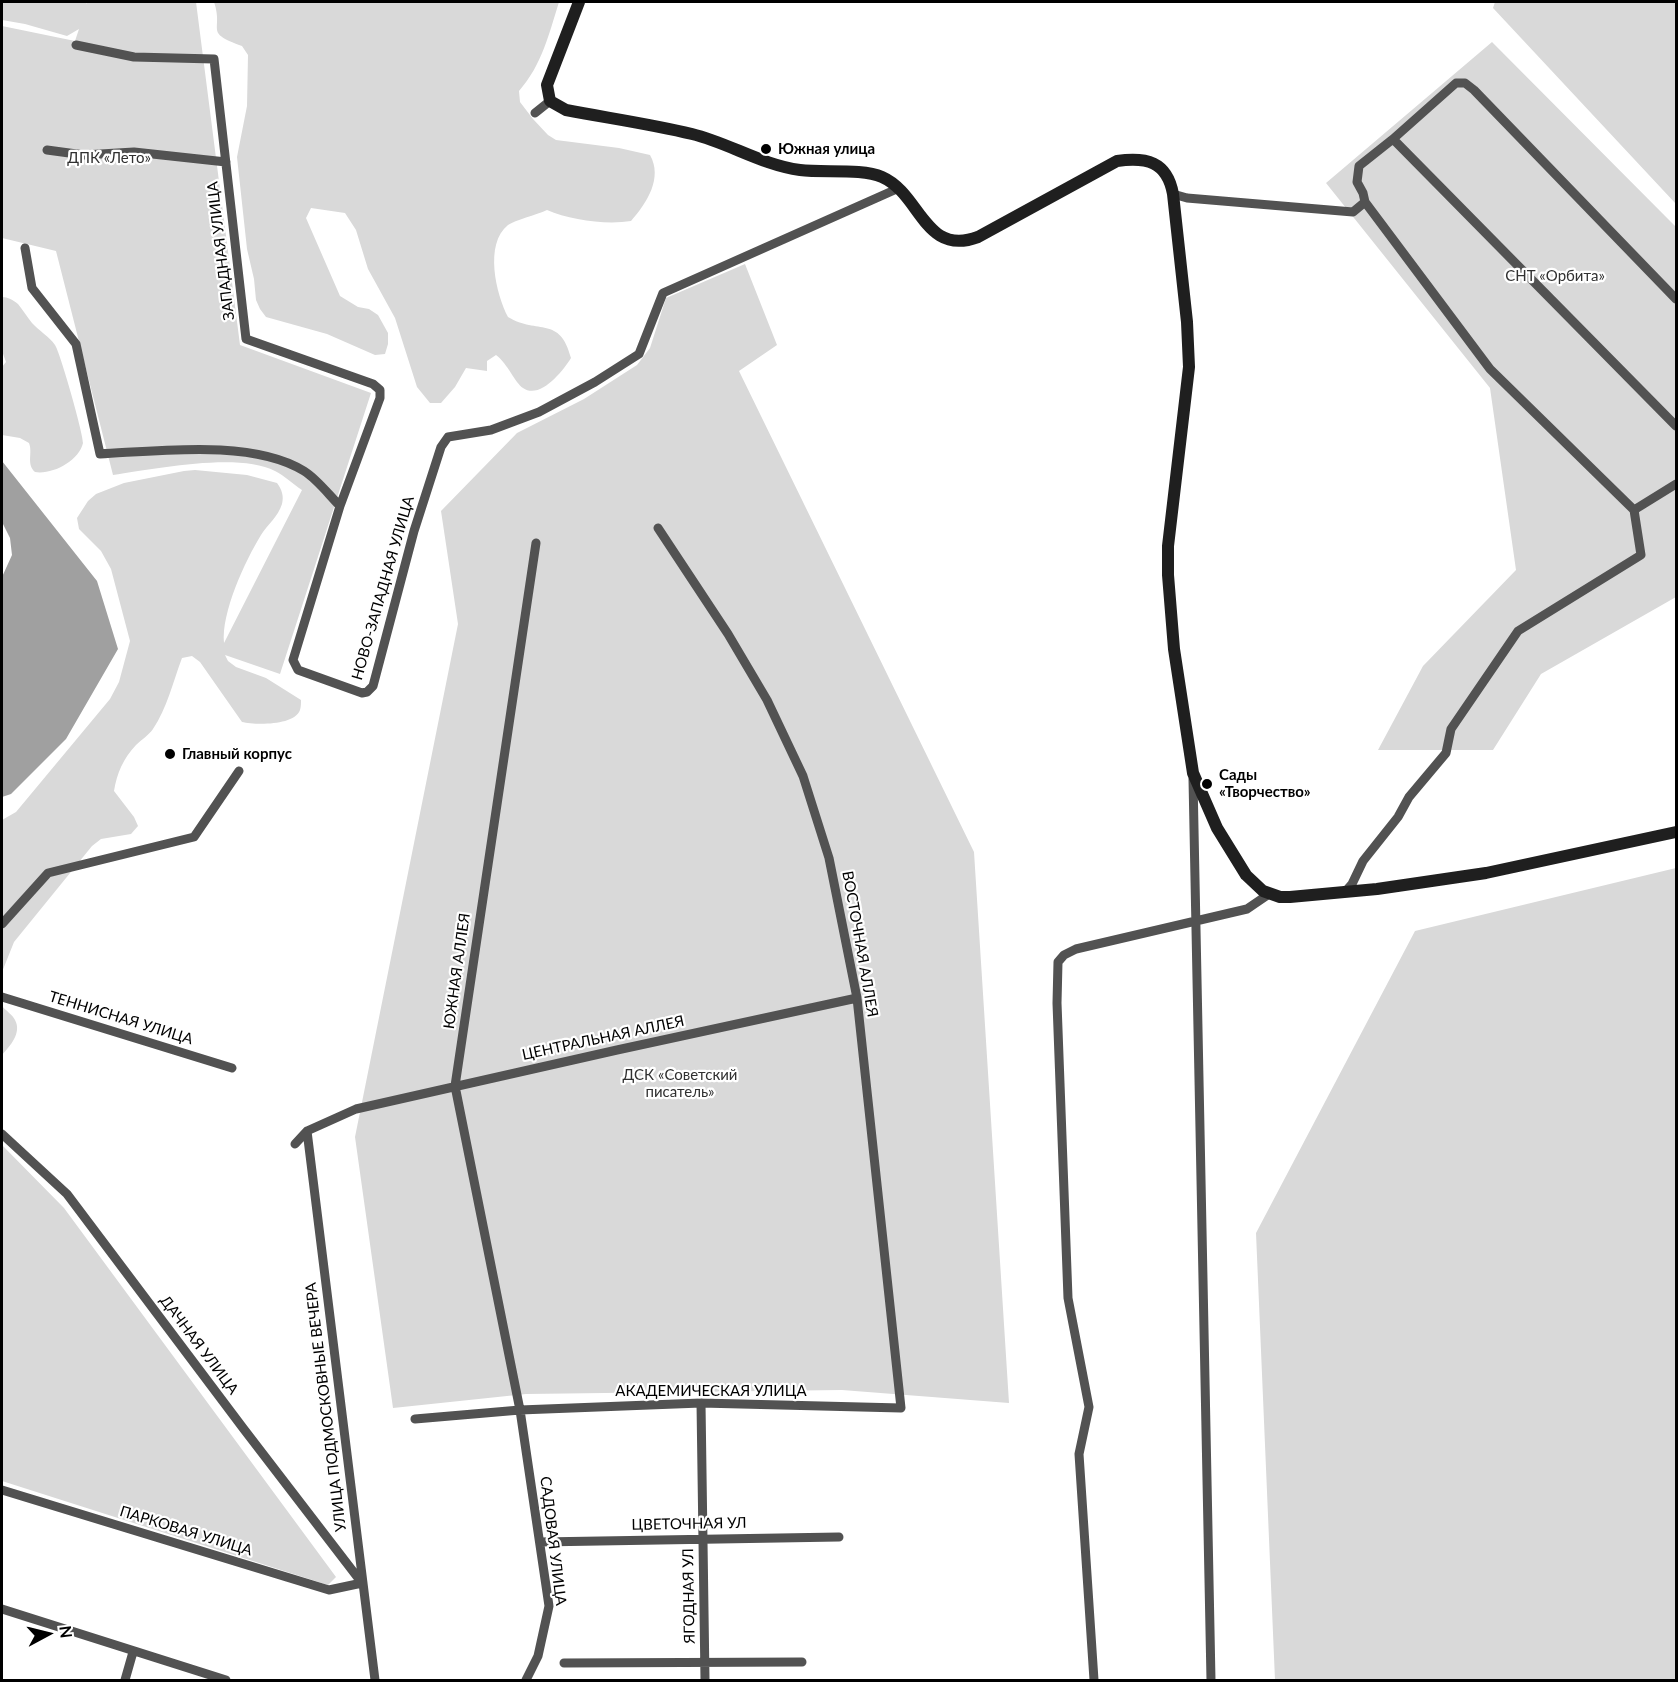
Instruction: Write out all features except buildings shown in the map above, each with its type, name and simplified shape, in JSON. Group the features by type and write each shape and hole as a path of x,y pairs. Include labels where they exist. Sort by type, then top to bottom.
{"street":[{"path":"550,101 547,85 579,2"},
{"name":"ЗАПАДНАЯ УЛИЦА","path":"76,45 134,57 214,59 246,339 373,384 381,390 340,506"},
{"path":"1345,892 1364,861 1398,817 1409,797 1446,753 1451,729 1518,631 1641,555 1634,510 1490,369 1365,202 1357,182 1359,166 1456,83 1465,83 1677,299"},
{"path":"535,113 550,101"},
{"path":"550,101 566,110 693,134 777,165 801,170 880,176 899,188 936,234 952,241 978,237 1117,161 1142,159 1155,163 1168,177 1173,194 1187,322 1189,367 1171,510 1168,575 1174,649 1193,773 1211,1680"},
{"path":"1393,139 1677,426"},
{"path":"47,150 84,155 134,152 226,162"},
{"name":"НОВО-ЗАПАДНАЯ УЛИЦА","path":"340,506 293,660 298,670 362,693 367,692 373,686 414,531 441,447 448,437 491,430 539,412 595,382 639,354 663,293 899,188"},
{"path":"1173,194 1187,198 1353,212 1365,202"},
{"path":"25,248 32,288 76,344 100,454 231,449 280,460 305,471 340,506"},
{"path":"1634,510 1677,484"},
{"name":"ВОСТОЧНАЯ АЛЛЕЯ","path":"658,528 728,634 767,700 803,776 829,858 857,998 901,1408"},
{"name":"ЮЖНАЯ АЛЛЕЯ","path":"519,1405 455,1086 536,543"},
{"path":"2,924 48,873 194,837 239,771"},
{"path":"1193,773 1217,828 1241,867 1257,886 1269,894 1290,897 1486,873 1677,832"},
{"path":"1094,1680 1079,1454 1089,1407 1068,1298 1060,1128 1058,962 1064,955 1076,949 1247,909 1269,894"},
{"name":"ТЕННИСНАЯ УЛИЦА","path":"2,997 232,1068"},
{"name":"ЦЕНТРАЛЬНАЯ АЛЛЕЯ","path":"307,1131 356,1109 857,998"},
{"path":"295,1144 307,1131"},
{"name":"УЛИЦА ПОДМОСКОВНЫЕ ВЕЧЕРА","path":"307,1131 375,1680"},
{"name":"ДАЧНАЯ УЛИЦА","path":"2,1134 68,1194 236,1420 362,1583"},
{"name":"АКАДЕМИЧЕСКАЯ УЛИЦА","path":"415,1419 519,1405 701,1403 901,1408"},
{"name":"ЯГОДНАЯ УЛ","path":"701,1403 705,1680"},
{"name":"САДОВАЯ УЛИЦА","path":"519,1405 549,1606 538,1656 526,1680"},
{"name":"ПАРКОВАЯ УЛИЦА","path":"2,1490 329,1590 362,1583"},
{"name":"ЦВЕТОЧНАЯ УЛ","path":"540,1542 839,1537"},
{"path":"2,1609 226,1680"},
{"path":"125,1680 134,1652"},
{"path":"564,1663 802,1662"}],"green space":[{"name":"ДПК «Лето»","path":"2,2 86,2 86,4 87,2 196,2 240,345 371,393 280,674 225,655 228,661 236,667 266,678 301,700 300,710 290,719 282,722 256,724 242,722 200,662 192,656 182,658 158,721 128,756 117,778 114,791 138,826 131,834 101,839 92,846 14,942 2,972 2,820 16,812 110,699 119,682 130,641 111,569 101,551 79,529 77,518 88,501 96,494 124,483 184,471 247,475 277,483 282,493 282,504 261,535 241,573 226,617 224,643 302,490 275,471 259,465 240,463 219,462 173,466 113,475 56,251 2,238 2,26 75,41 79,29 67,36 2,20"},
{"path":"214,2 559,2 539,60 519,91 520,102 548,135 556,140 619,148 650,155 655,172 651,190 643,206 631,221 588,221 547,210 511,223 501,233 496,244 494,270 508,317 554,331 561,336 571,358 563,370 550,382 537,390 530,391 523,388 496,355 487,361 487,371 466,368 455,387 441,403 430,403 417,387 395,318 368,269 356,230 345,213 311,208 306,218 340,296 378,315 388,333 385,354 375,355 327,334 266,317 256,300 247,249 237,157 247,106 248,55 242,46 219,34"},
{"path":"1495,2 1676,2 1676,204 1493,8"},
{"name":"СНТ «Орбита»","path":"1492,42 1676,227 1676,597 1541,674 1493,750 1378,750 1423,666 1516,570 1490,388 1326,183"},
{"name":"ДСК «Советский писатель»","path":"745,264 777,345 739,371 974,852 1009,1403 842,1390 526,1394 393,1408 355,1137 458,624 441,511 517,433 584,399 637,365 650,348 666,298"},
{"path":"2,297 18,304 32,323 55,345 62,362 83,443 71,461 57,469 35,472 30,462 29,443 20,438 2,435 2,367 6,362 2,351"},
{"path":"1676,868 1676,1680 1275,1680 1256,1233 1415,931"},
{"path":"2,1006 14,1018 17,1030 14,1039 2,1055"},
{"path":"2,1145 64,1208 336,1577 328,1585 2,1481"}],"shaded area":[{"path":"2,461 97,581 118,649 66,739 11,794 2,797 2,577 12,555 10,538 2,522"}],"place":[{"name":"Южная улица","path":"766,149"},
{"name":"Главный корпус","path":"170,754"},
{"name":"Сады «Творчество»","path":"1207,784"}]}
